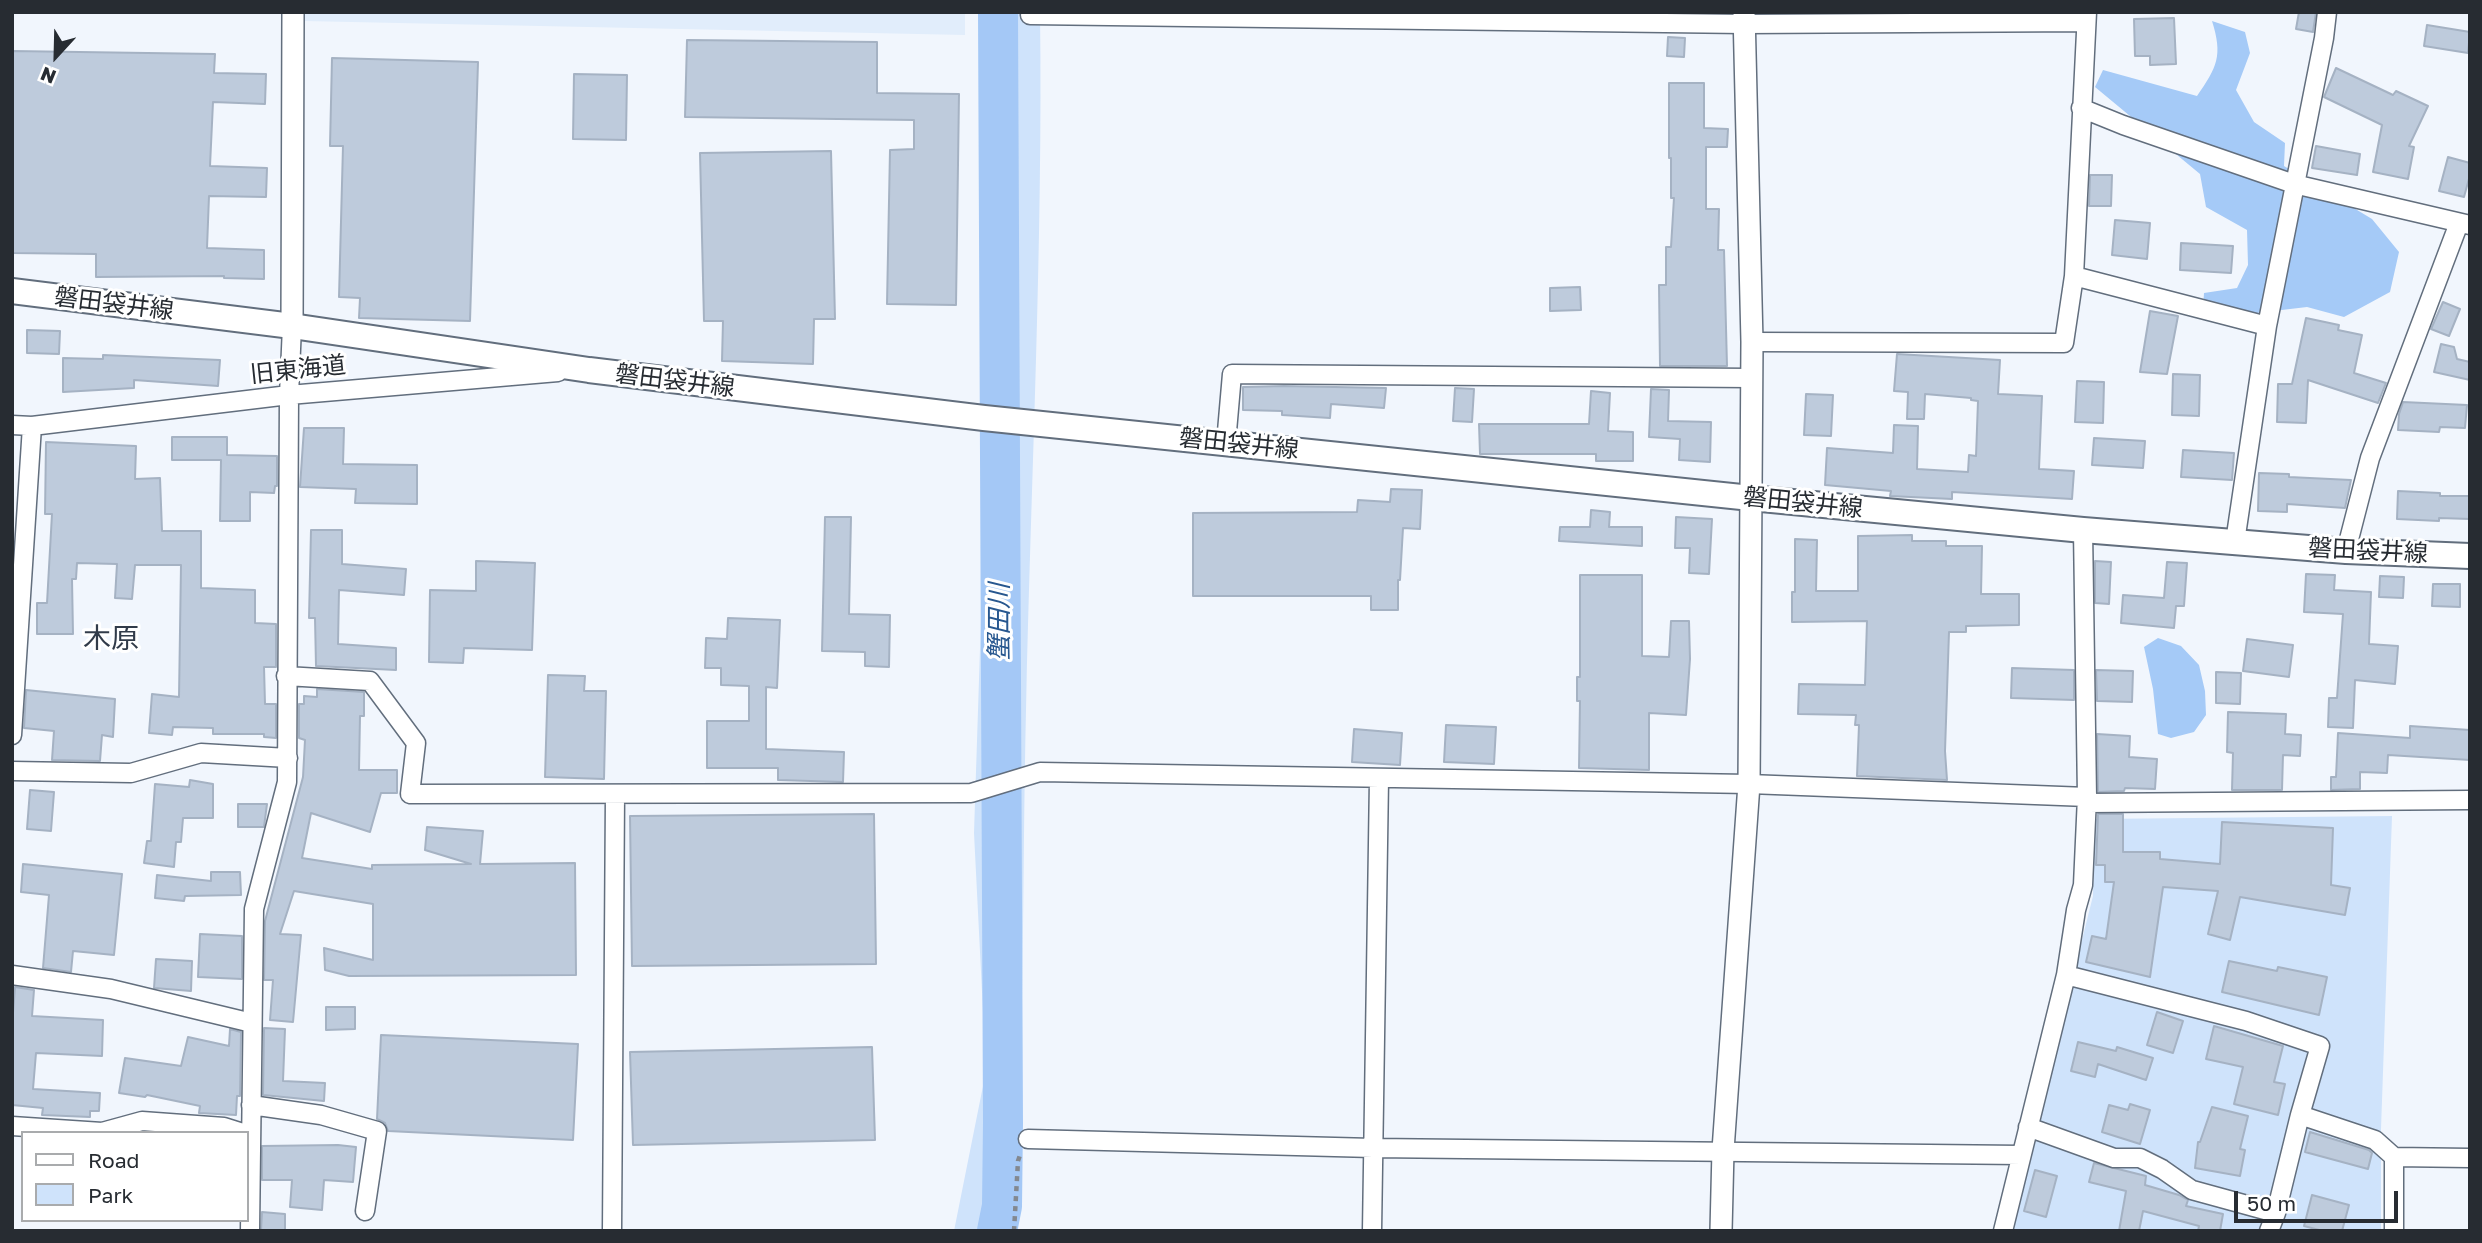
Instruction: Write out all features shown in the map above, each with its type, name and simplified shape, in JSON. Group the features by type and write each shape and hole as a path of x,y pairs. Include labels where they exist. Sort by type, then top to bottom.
{"main road":[{"name":"磐田袋井線","path":"12,291 292,326 589,370 984,418 2083,530 2346,551 2470,556"}],"street":[{"path":"247,1131 251,1105 254,909 287,782 288,758 286,676 292,326 293,12"},
{"path":"2235,542 2267,326 2325,38 2327,12"},
{"path":"1030,15 2087,17 2074,275 2064,343 1752,342"},
{"path":"1721,1231 1723,1150 1749,784 1752,342 1744,18"},
{"path":"2081,107 2220,160 2294,184 2465,224 2370,458 2346,551"},
{"path":"2074,275 2267,326"},
{"name":"旧東海道","path":"12,425 32,426 289,395 589,370"},
{"path":"1226,443 1232,374 1751,378"},
{"path":"12,735 32,426"},
{"path":"2003,1231 2066,975 2082,885 2087,800 2083,530"},
{"path":"286,676 370,681 416,743 411,794 971,793 1040,772 1749,784 2087,800 2470,800"},
{"path":"12,771 131,773 201,753 288,758"},
{"path":"1372,1231 1379,779"},
{"path":"612,1231 615,794"},
{"path":"12,975 111,989 252,1023"},
{"path":"2066,975 2246,1021 2320,1046 2269,1231"},
{"path":"251,1105 321,1115 377,1131 365,1211"},
{"path":"2300,1115 2375,1140 2394,1157 2470,1158"},
{"path":"106,1131 142,1121 223,1127 237,1131"},
{"path":"12,1126 87,1131"},
{"path":"2028,1127 2114,1158 2140,1158 2162,1169 2192,1190 2276,1213"},
{"path":"1028,1139 1373,1148 2021,1155"},
{"path":"2394,1157 2394,1231"},
{"path":"248,1166 250,1231"}],"path":[{"path":"1014,1231 1017,1161 1028,1139"}],"shaded area":[{"path":"304,12 965,12 965,35 304,21"},
{"path":"2212,21 2245,32 2250,53 2236,90 2254,122 2285,143 2284,166 2372,219 2399,252 2390,292 2344,317 2307,307 2231,316 2203,309 2204,293 2237,288 2248,265 2247,230 2206,207 2200,174 2095,87 2103,70 2197,96 2216,61 2217,43"},
{"path":"2158,638 2181,646 2199,665 2205,691 2206,715 2194,732 2171,738 2158,734 2153,689 2144,647"}],"green space":[{"path":"980,12 1040,12 1038,274 1026,710 1021,1036 1013,1231 954,1231 986,1071 974,833 991,311"},
{"path":"2392,816 2381,1129 2381,1231 2009,1231 2093,896 2094,819"}],"building":[{"path":"2299,12 2316,12 2313,32 2296,29"},
{"path":"2174,18 2176,64 2150,65 2150,56 2135,56 2134,19"},
{"path":"2427,25 2470,32 2468,53 2424,46"},
{"path":"1668,37 1685,38 1684,57 1667,56"},
{"path":"687,40 877,42 877,93 959,94 956,305 887,304 890,150 914,149 914,120 685,117"},
{"path":"12,51 215,54 214,73 266,74 265,104 213,102 210,166 267,168 266,197 209,196 207,248 264,250 264,279 224,276 96,277 96,254 12,253"},
{"path":"332,58 478,62 470,321 359,318 360,298 339,297 343,146 330,146"},
{"path":"2336,68 2393,95 2396,91 2428,106 2409,146 2414,147 2408,179 2373,172 2382,125 2324,97"},
{"path":"574,74 627,75 626,140 573,139"},
{"path":"1669,83 1704,83 1704,128 1728,129 1727,147 1706,147 1706,209 1719,209 1718,250 1724,250 1727,366 1660,366 1659,285 1666,285 1666,247 1671,247 1674,198 1671,198 1669,158"},
{"path":"2316,146 2360,154 2357,175 2312,168"},
{"path":"831,151 835,319 814,319 813,364 722,361 723,321 704,321 700,153"},
{"path":"2448,157 2470,163 2464,197 2439,191"},
{"path":"2090,175 2112,175 2111,206 2089,206"},
{"path":"2115,220 2150,223 2147,259 2112,255"},
{"path":"2181,243 2233,246 2231,273 2180,270"},
{"path":"1580,287 1581,310 1550,311 1550,288"},
{"path":"2443,302 2460,309 2449,336 2431,329"},
{"path":"2150,311 2178,316 2167,374 2140,372"},
{"path":"2306,318 2339,325 2338,330 2362,335 2354,373 2386,383 2378,403 2308,380 2306,423 2277,422 2278,384 2292,384"},
{"path":"27,330 60,331 59,354 27,353"},
{"path":"2441,344 2454,347 2457,359 2470,362 2470,380 2434,372"},
{"path":"1897,354 2000,360 1998,394 2042,396 2039,469 2074,471 2072,499 1952,492 1952,499 1890,496 1891,491 1825,485 1827,448 1893,453 1894,425 1918,426 1917,469 1968,472 1969,455 1976,456 1978,401 1925,394 1924,419 1907,419 1908,392 1894,391"},
{"path":"103,355 220,360 218,386 134,380 134,388 63,392 63,358 103,359"},
{"path":"2173,374 2200,375 2199,416 2172,415"},
{"path":"2077,381 2104,382 2103,423 2075,422"},
{"path":"1243,387 1386,388 1384,408 1331,404 1330,418 1282,415 1282,411 1243,410"},
{"path":"1455,388 1474,389 1472,422 1453,421"},
{"path":"1651,389 1669,390 1668,421 1711,422 1710,462 1679,460 1680,439 1649,437"},
{"path":"1591,391 1610,393 1608,431 1633,432 1633,461 1596,461 1596,454 1480,454 1479,424 1589,424"},
{"path":"1806,394 1833,395 1831,436 1804,435"},
{"path":"2403,402 2467,405 2465,428 2440,427 2439,432 2398,430"},
{"path":"304,428 344,428 343,464 417,465 417,504 355,503 356,489 300,487"},
{"path":"172,437 227,437 227,455 277,456 277,486 274,493 250,492 250,521 220,521 221,460 172,460"},
{"path":"2094,438 2145,441 2143,468 2092,465"},
{"path":"46,442 136,446 135,479 160,478 162,531 201,531 201,588 255,590 255,623 276,624 276,667 264,667 265,704 276,704 276,738 264,737 264,734 213,734 213,728 173,727 172,735 149,733 152,694 179,697 181,565 135,565 132,599 115,598 117,564 77,563 76,579 72,579 73,634 37,634 37,603 47,603 52,514 45,514"},
{"path":"2183,450 2234,453 2232,480 2181,477"},
{"path":"2259,473 2351,480 2345,508 2287,504 2287,512 2258,511"},
{"path":"1391,489 1422,490 1420,529 1403,528 1398,610 1371,610 1371,596 1193,596 1193,513 1357,512 1358,500 1390,502"},
{"path":"2398,491 2470,496 2470,519 2397,519"},
{"path":"1591,510 1610,512 1609,527 1642,527 1642,546 1559,541 1560,527 1590,527"},
{"path":"825,517 851,517 849,614 890,615 889,667 865,666 865,652 822,651"},
{"path":"1676,517 1712,519 1709,574 1689,573 1690,548 1675,548"},
{"path":"311,530 342,530 342,564 406,569 404,595 339,590 338,644 396,648 396,670 316,666 315,618 309,618"},
{"path":"1912,535 1912,541 1946,541 1946,546 1982,546 1981,594 2019,594 2019,625 1966,626 1966,632 1949,632 1945,751 1947,780 1857,776 1859,725 1855,725 1856,715 1798,714 1799,684 1865,685 1867,621 1792,622 1795,539 1817,540 1816,591 1858,591 1858,536"},
{"path":"476,561 535,563 532,650 464,648 463,663 429,662 430,590 476,591"},
{"path":"2095,561 2111,562 2109,604 2095,603"},
{"path":"2167,562 2187,563 2184,606 2176,606 2174,628 2121,623 2123,595 2164,598"},
{"path":"2306,574 2335,575 2334,590 2371,592 2369,644 2398,646 2395,684 2355,680 2353,728 2328,727 2329,698 2337,698 2343,614 2304,612"},
{"path":"1580,575 1642,575 1642,656 1669,657 1671,621 1689,621 1690,659 1686,715 1649,713 1649,770 1579,768 1580,701 1577,701 1577,677 1580,677"},
{"path":"2380,576 2404,577 2403,598 2379,597"},
{"path":"2433,584 2460,584 2460,607 2432,606"},
{"path":"728,618 780,620 777,688 766,687 766,749 844,752 843,782 778,780 778,768 707,768 707,721 749,721 749,686 721,685 721,668 705,668 706,638 727,639"},
{"path":"2247,639 2293,645 2289,677 2243,671"},
{"path":"2012,668 2074,670 2074,700 2011,698"},
{"path":"2096,670 2133,671 2132,702 2097,701"},
{"path":"2216,672 2241,673 2240,704 2216,703"},
{"path":"548,675 585,676 584,691 606,691 604,779 545,777"},
{"path":"317,689 364,692 364,716 360,716 359,770 397,770 397,793 381,793 370,832 311,813 302,858 372,869 372,865 471,864 425,850 427,827 483,831 480,864 575,863 576,975 349,976 325,970 324,948 373,960 373,904 294,891 280,934 301,935 293,1022 270,1020 273,980 264,980 265,921 303,777 305,740 299,738 299,704 304,704 304,696 317,697"},
{"path":"26,690 115,699 113,737 102,735 100,761 52,760 54,731 24,728"},
{"path":"2228,712 2286,714 2285,734 2301,735 2300,756 2283,755 2282,790 2232,790 2233,753 2227,752"},
{"path":"1446,725 1496,727 1494,764 1444,762"},
{"path":"2410,726 2470,730 2470,760 2388,755 2387,773 2360,772 2360,789 2331,790 2331,777 2336,777 2338,733 2410,738"},
{"path":"1354,729 1402,733 1400,765 1352,762"},
{"path":"2097,734 2130,736 2129,757 2157,759 2155,789 2125,788 2124,791 2098,792"},
{"path":"190,780 213,784 213,818 183,818 181,842 176,842 174,867 144,863 147,841 151,841 155,784 189,787"},
{"path":"30,790 54,792 51,831 27,829"},
{"path":"238,804 267,804 264,827 238,827"},
{"path":"874,814 876,964 632,966 630,816"},
{"path":"2098,814 2123,814 2123,852 2160,852 2160,859 2220,864 2222,822 2333,828 2331,885 2350,888 2345,915 2240,897 2230,940 2208,934 2218,891 2163,887 2150,977 2086,962 2092,936 2106,939 2114,882 2105,882 2105,865 2096,865"},
{"path":"23,864 122,874 114,955 73,951 71,972 43,968 49,895 21,892"},
{"path":"211,872 240,872 241,895 185,896 184,901 155,898 157,875 211,881"},
{"path":"200,934 242,936 242,979 198,977"},
{"path":"156,959 192,961 191,991 154,988"},
{"path":"2229,961 2277,971 2278,967 2327,977 2319,1015 2222,992"},
{"path":"15,987 34,990 32,1016 103,1020 102,1056 36,1053 33,1089 100,1093 99,1111 90,1111 90,1117 42,1115 43,1108 12,1105"},
{"path":"326,1007 355,1007 355,1029 326,1030"},
{"path":"2157,1012 2183,1021 2173,1053 2147,1045"},
{"path":"2214,1026 2283,1046 2274,1082 2285,1084 2278,1115 2234,1104 2243,1067 2206,1059"},
{"path":"264,1028 285,1029 283,1081 325,1083 324,1101 263,1095"},
{"path":"230,1029 241,1032 240,1096 237,1096 236,1115 199,1113 200,1106 147,1095 145,1097 119,1093 125,1058 181,1066 188,1037 229,1046"},
{"path":"381,1035 578,1044 573,1140 388,1131 385,1123 377,1119"},
{"path":"2078,1042 2116,1051 2117,1047 2153,1058 2146,1080 2098,1064 2095,1077 2071,1071"},
{"path":"872,1047 875,1140 633,1145 630,1052"},
{"path":"2130,1104 2150,1110 2140,1144 2102,1132 2109,1105 2128,1110"},
{"path":"2212,1107 2248,1116 2240,1149 2245,1150 2240,1176 2195,1168 2198,1142"},
{"path":"2310,1132 2369,1150 2372,1153 2368,1169 2305,1152"},
{"path":"262,1146 356,1147 353,1182 324,1180 322,1210 290,1207 292,1180 262,1180"},
{"path":"2094,1163 2146,1176 2145,1185 2179,1195 2188,1200 2186,1206 2223,1214 2220,1231 2198,1231 2199,1226 2143,1211 2139,1231 2119,1231 2126,1191 2089,1182"},
{"path":"2035,1170 2057,1176 2046,1217 2024,1211"},
{"path":"2312,1195 2349,1205 2342,1231 2323,1231 2304,1226"},
{"path":"262,1212 285,1214 285,1231 261,1231"}],"waterway":[{"name":"蟹田川","path":"997,1231 1002,1206 1003,1123 998,12"}],"district":[{"name":"木原","path":"111,639"}]}
